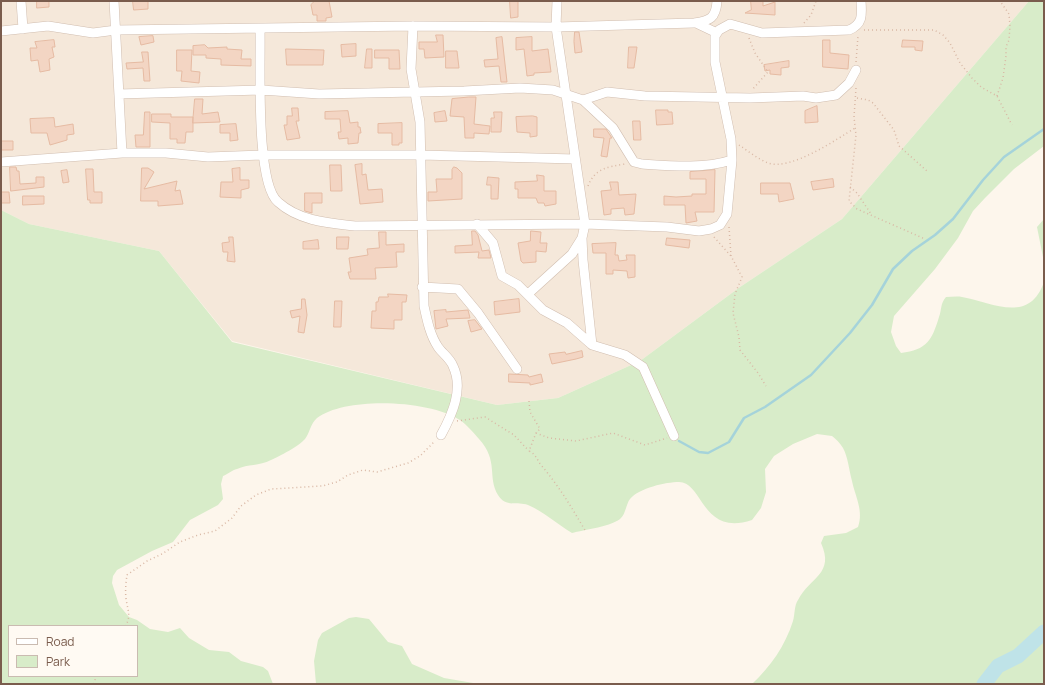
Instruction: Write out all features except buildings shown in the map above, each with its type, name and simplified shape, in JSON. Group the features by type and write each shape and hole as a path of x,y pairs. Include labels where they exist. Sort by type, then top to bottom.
{"street":[{"path":"21,1 23,29"},
{"path":"114,1 122,153"},
{"path":"557,1 556,27 585,224 582,238 583,260 592,344"},
{"path":"260,29 262,155 270,191 277,202 304,218 326,223 355,226 421,224 585,224 667,227 699,231 711,229 720,224 727,214 732,160 731,139 715,62 715,36 717,33 724,26 730,24 762,33 849,30 857,27 861,22 861,1"},
{"path":"1,31 48,26 93,33 116,30 414,26 556,27 694,23 706,21 713,17 717,6"},
{"path":"717,6 724,26"},
{"path":"694,23 717,33"},
{"path":"414,26 410,69 418,108 421,155 422,287 424,306 429,327 438,347 453,364 456,378 454,411 441,435"},
{"path":"583,100 607,92 645,96 722,98 803,96 816,98 836,95 849,83 856,70"},
{"path":"119,94 261,90 319,94 520,88 553,90 583,100 613,128 634,162 642,164 696,166 715,165 732,160"},
{"path":"1,162 122,153 166,153 208,157 262,155 421,155 576,159"},
{"path":"477,224 493,243 500,274 518,285 543,310 567,323 592,344 624,356 644,367 674,436"},
{"path":"528,294 572,254 582,238"},
{"path":"422,287 458,289 478,312 517,369"}],"path":[{"path":"793,32 812,16 816,1"},
{"path":"997,96 1003,78 1010,26 1009,14 1000,1"},
{"path":"856,70 858,38 857,27 865,30 934,30 943,35 950,43 960,63 972,78 981,87 997,96 1012,125"},
{"path":"744,98 768,72 755,53 746,29"},
{"path":"856,84 857,98 854,117 855,128 848,201 857,209 925,239"},
{"path":"857,98 868,100 873,103 894,130 899,146 927,171"},
{"path":"731,139 769,163 778,164 789,162 826,146 855,128"},
{"path":"588,187 596,173 602,169 634,162"},
{"path":"850,187 872,215"},
{"path":"727,214 731,256"},
{"path":"711,229 720,245 731,256 742,277 735,294 733,308 740,337 740,350 766,386"},
{"path":"529,401 530,412 540,429 536,433 529,451"},
{"path":"454,423 460,420 485,417 514,435 529,451 534,453 552,475 568,499 586,532"},
{"path":"536,433 549,438 576,442 613,434 644,445 674,436"},
{"path":"126,625 128,622 129,610 126,598 127,575 147,560 162,554 180,542 198,535 215,531 232,518 241,506 256,495 272,489 322,486 336,482 348,475 363,470 377,472 408,463 420,456 441,435"}],"shaded area":[{"path":"1,1 1029,1 842,219 740,287 640,361 558,398 497,405 232,341 159,251 29,224 1,210"}],"green space":[{"path":"1029,1 1044,1 1044,146 1014,169 973,211 958,238 935,269 894,316 891,332 896,346 901,353 910,352 923,346 931,338 941,307 946,297 960,297 1008,308 1019,307 1029,303 1037,295 1044,282 1044,684 752,684 771,663 782,647 793,621 797,602 803,592 823,569 825,553 821,543 824,536 846,533 858,527 860,521 860,509 853,487 846,455 841,444 832,436 817,434 793,444 774,456 765,469 766,492 761,508 752,520 735,523 723,521 713,515 694,490 687,484 674,482 653,486 634,495 630,499 623,516 617,521 572,533 540,511 528,505 508,503 501,499 493,482 489,454 479,439 460,420 446,413 429,408 388,403 347,406 330,411 317,418 305,439 289,451 267,462 241,467 223,476 221,484 223,499 218,505 190,520 173,542 152,551 117,570 113,576 112,583 119,605 129,617 137,620 150,629 168,632 180,628 189,638 209,650 229,652 241,661 263,667 268,671 273,684 1,684 1,210 29,224 159,251 232,342 497,405 558,398 640,361 740,287 842,219"},
{"path":"1044,219 1044,262 1037,227"},
{"path":"356,617 369,619 388,642 402,646 412,664 444,678 479,684 316,684 314,661 318,640 322,633 349,618"}],"waterway":[{"path":"679,441 699,452 708,453 729,442 744,418 765,407 811,375 850,333 872,305 893,269 912,251 935,235 953,219 983,180 1004,157 1044,129"},
{"path":"984,684 998,666 1018,656 1044,632"}]}
